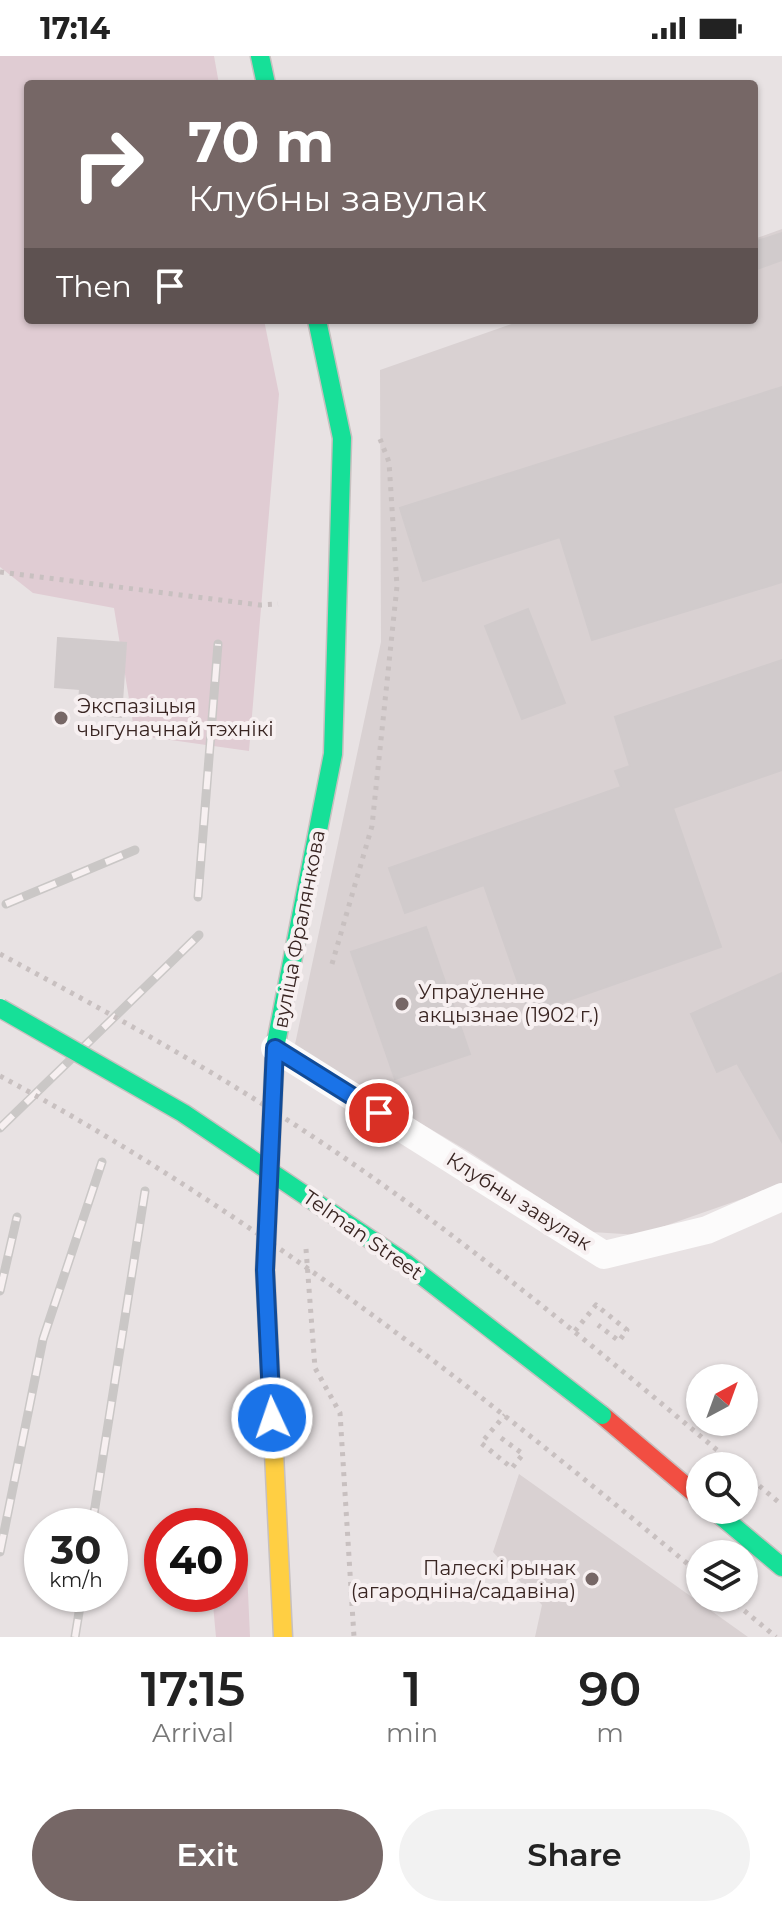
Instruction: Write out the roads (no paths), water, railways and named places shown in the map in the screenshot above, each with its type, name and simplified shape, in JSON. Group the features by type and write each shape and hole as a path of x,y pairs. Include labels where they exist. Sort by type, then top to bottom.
{"street":[{"path":"260,56 265,80"},
{"name":"вуліца Фралянкова","path":"283,1637 265,1270 275,1048 333,754 342,438 318,324"},
{"name":"Telman Street","path":"0,1008 183,1113 407,1264 602,1415 686,1486"},
{"name":"Клубны завулак","path":"275,1048 604,1255 707,1230 782,1197"},
{"path":"731,1524 782,1567"}],"railway":[{"path":"198,897 218,644"},
{"path":"6,904 135,850"},
{"path":"0,1128 199,935"},
{"path":"0,1552 43,1339 102,1162"},
{"path":"95,1508 145,1191"},
{"path":"0,1291 17,1217"},
{"path":"75,1637 79,1612"}],"place":[{"name":"Экспазіцыя чыгуначнай тэхнікі","path":"61,718"},
{"name":"Упраўленне акцызнае (1902 г.)","path":"402,1004"},
{"name":"Палескі рынак (агародніна/садавіна)","path":"592,1579"}]}
